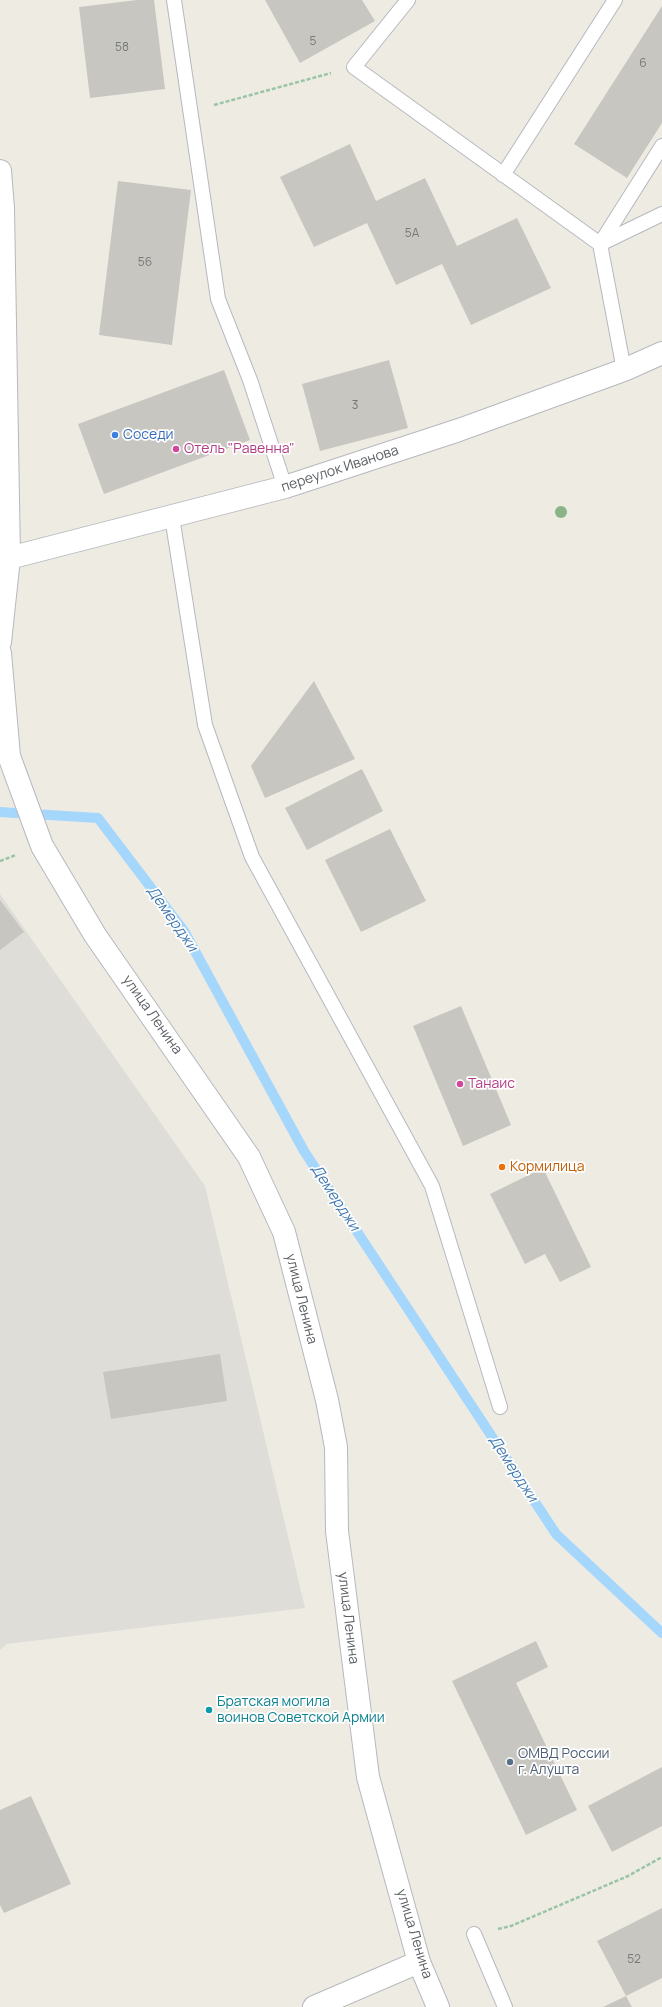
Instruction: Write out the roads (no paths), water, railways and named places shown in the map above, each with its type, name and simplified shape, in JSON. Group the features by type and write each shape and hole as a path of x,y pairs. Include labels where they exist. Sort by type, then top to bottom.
{"main road":[{"path":"0,171 3,208 9,558 0,642"},
{"name":"переулок Иванова","path":"9,558 285,487 459,430 624,370 662,353"},
{"name":"улица Ленина","path":"0,653 9,756 42,846 95,935 249,1157 284,1232 327,1400 336,1447 336,1531 368,1777 419,1962 438,2007"},
{"path":"314,2007 419,1962"}],"lane":[{"path":"174,0 218,299 250,380 285,487"},
{"path":"408,0 354,67 600,244"},
{"path":"503,175 615,0"},
{"path":"624,370 600,244 662,146"},
{"path":"600,244 662,214"},
{"path":"172,516 205,725 252,857 432,1186 500,1407"},
{"path":"474,1934 505,2007"}],"waterway":[{"name":"Демерджи","path":"0,812 98,818 184,931 304,1151 556,1534 662,1633"}],"place":[{"name":"Соседи","path":"115,435"},
{"name":"Отель \"Равенна\"","path":"176,449"},
{"name":"Танаис","path":"460,1084"},
{"name":"Кормилица","path":"502,1167"},
{"name":"Братская могила воинов Советской Армии","path":"209,1710"},
{"name":"ОМВД России г. Алушта","path":"510,1762"}]}
